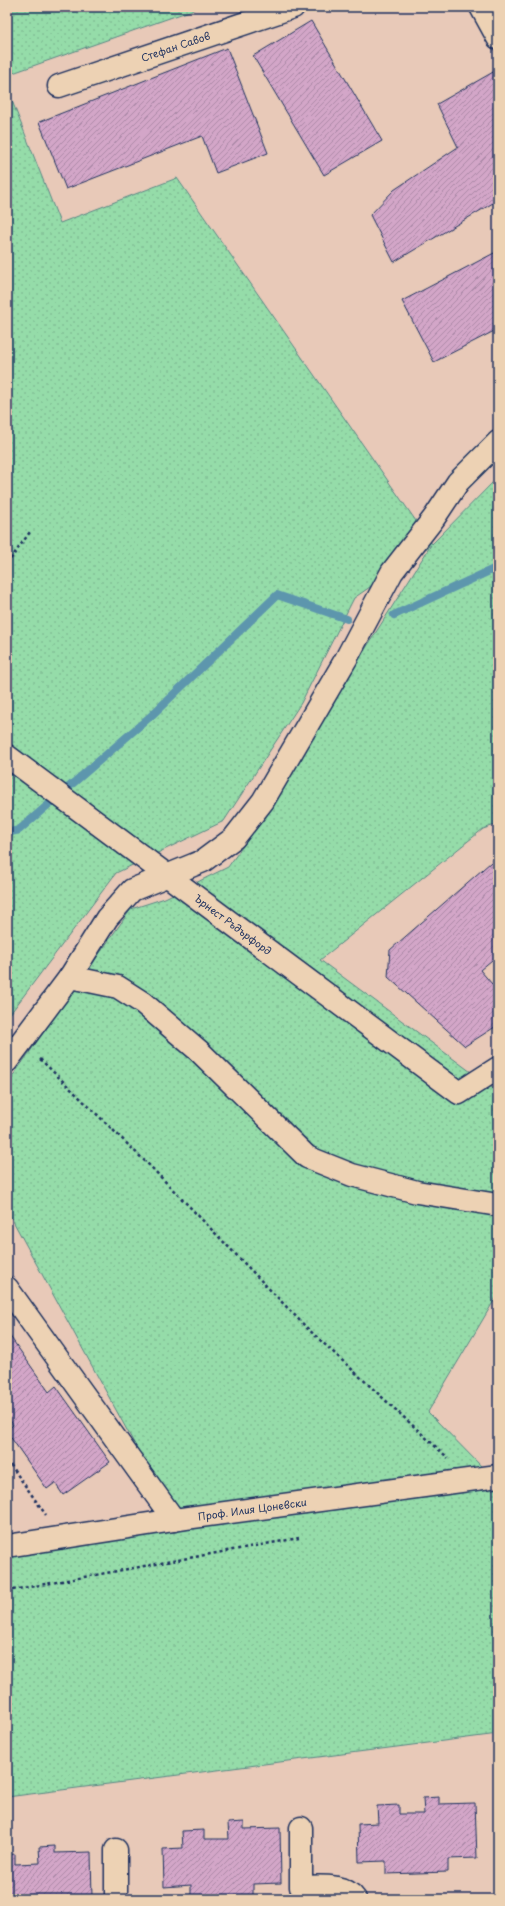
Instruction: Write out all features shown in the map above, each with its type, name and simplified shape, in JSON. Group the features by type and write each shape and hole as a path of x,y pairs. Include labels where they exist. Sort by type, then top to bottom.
{"street":[{"name":"Стефан Савов","path":"59,86 293,7"},
{"path":"481,7 498,38"},
{"path":"7,1061 70,977 107,918 132,890 202,860 234,838 263,801 346,659 392,572 434,518 458,482 498,442"},
{"name":"Ърнест Ръдърфорд","path":"7,756 169,875 459,1093 498,1068"},
{"path":"70,977 118,987 143,1003 199,1052 307,1157 352,1175 417,1192 498,1205"},
{"path":"7,1288 174,1520"},
{"name":"Проф. Илия Цоневски","path":"7,1546 174,1520 498,1476"},
{"path":"301,1828 301,1887 333,1887 352,1895 355,1899"},
{"path":"116,1850 116,1899"}],"path":[{"path":"7,564 30,532"},
{"path":"22,1042 152,1168 307,1328 438,1449 474,1479"},
{"path":"7,1460 62,1537"},
{"path":"7,1591 299,1538"}],"green space":[{"path":"7,7 201,7 7,75"},
{"path":"7,88 60,223 177,178 432,544 498,477 498,824 483,829 320,960 498,1092 498,1294 428,1412 487,1472 498,1471 498,1734 7,1797 7,1554 176,1520 7,1210 7,1084 131,909 165,898 228,867 284,788 354,667 431,545 354,598 301,703 224,821 116,873 7,1018"}],"building":[{"path":"311,21 382,141 324,175 253,56"},
{"path":"227,48 268,153 216,173 202,136 66,189 39,122"},
{"path":"495,71 498,76 498,200 394,262 370,215 394,190 458,147 437,104"},
{"path":"498,251 498,329 434,362 402,301"},
{"path":"498,856 498,955 480,970 498,991 498,1025 465,1046 388,977 390,950"},
{"path":"7,1332 49,1392 56,1386 110,1462 63,1495 55,1483 47,1489 7,1432 7,1430 13,1425 7,1416"},
{"path":"439,1797 439,1804 475,1803 477,1858 448,1859 448,1872 386,1874 386,1861 359,1862 358,1824 378,1823 377,1806 399,1805 399,1814 424,1814 423,1798"},
{"path":"244,1822 244,1829 280,1828 281,1883 253,1884 253,1897 191,1899 191,1885 164,1887 163,1849 183,1848 182,1831 204,1830 204,1839 229,1839 228,1823"},
{"path":"55,1846 55,1853 91,1852 92,1899 7,1899 7,1855 15,1854 15,1864 40,1863 39,1847"}],"waterway":[{"path":"394,615 498,567"},
{"path":"7,833 19,830 152,715 277,595 347,619"}]}
